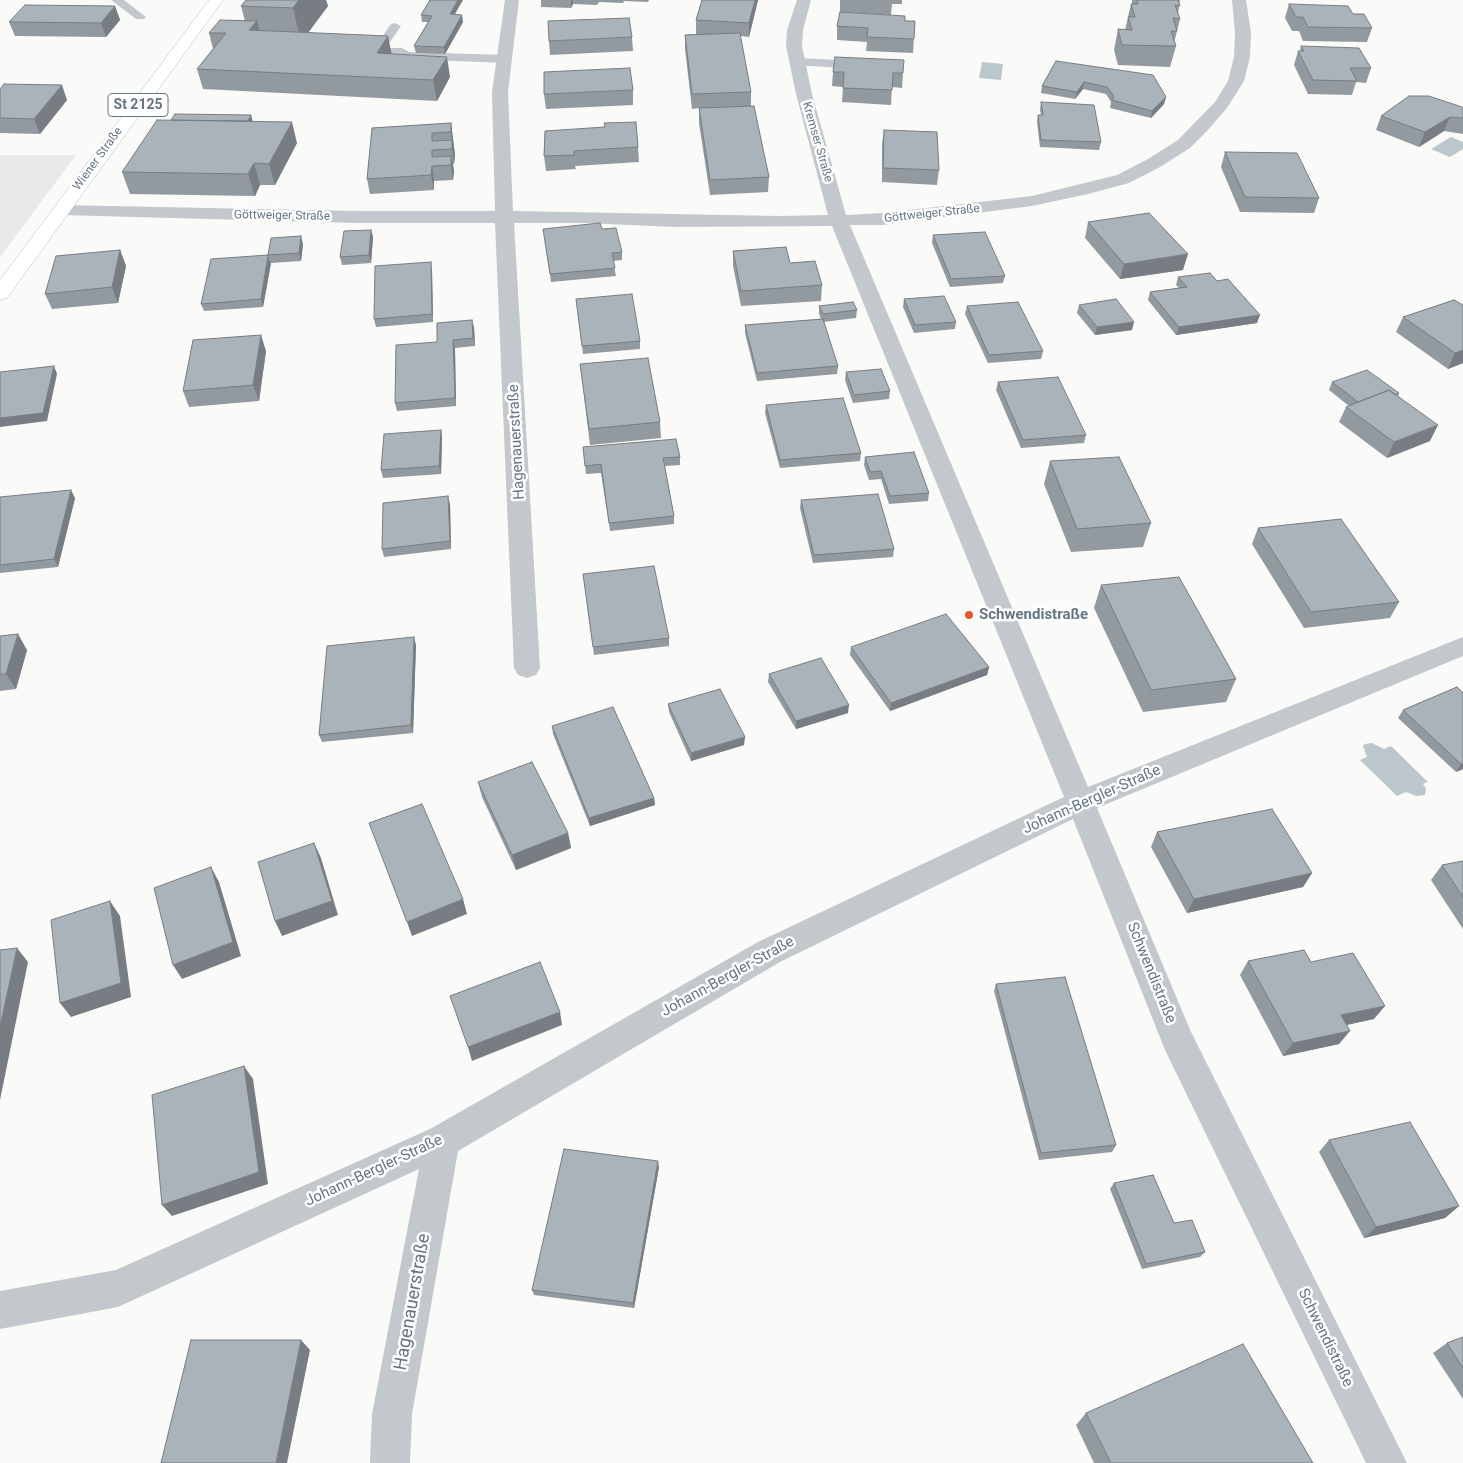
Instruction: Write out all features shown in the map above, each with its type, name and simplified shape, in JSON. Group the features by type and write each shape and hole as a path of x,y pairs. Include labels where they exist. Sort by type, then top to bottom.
{"main road":[{"name":"Wiener Straße","path":"0,294 216,0"}],"street":[{"path":"504,216 500,92 512,0"},
{"name":"Kremser Straße","path":"804,0 795,30 794,46 804,94 839,221"},
{"name":"Göttweiger Straße","path":"61,210 357,217 504,216 675,221 839,221 943,213 1032,201 1123,179 1154,163 1184,144 1202,127 1221,105 1236,81 1242,56 1243,33 1239,0"},
{"name":"Hagenauerstraße","path":"504,216 527,668"},
{"name":"Schwendistraße","path":"839,221 1081,802 1177,1039 1387,1463"},
{"name":"Johann-Bergler-Straße","path":"0,1310 118,1288 442,1141 769,952 1081,802 1463,646"},
{"name":"Hagenauerstraße","path":"390,1463 392,1414 442,1141"}],"lane":[{"path":"117,0 140,17"},
{"path":"395,26 378,51 402,52 406,55 504,60"},
{"path":"797,62 872,66"}],"shaded area":[{"path":"982,62 1003,64 1001,80 979,78"},
{"path":"1451,137 1463,142 1463,149 1450,157 1431,149"},
{"path":"0,155 76,155 0,257"},
{"path":"1372,743 1384,749 1391,746 1428,782 1423,784 1426,789 1425,795 1416,796 1406,792 1397,796 1360,760 1367,757 1363,746"}],"building":[{"path":"246,0 299,0 293,8 241,6"},
{"path":"430,0 458,0 450,14 462,15 444,47 414,46 432,16 421,15"},
{"path":"702,0 755,0 749,23 696,20"},
{"path":"1137,0 1178,0 1180,6 1175,5 1180,19 1173,18 1177,31 1171,31 1176,46 1122,45 1118,29 1132,30 1128,17 1135,17 1131,4 1138,4"},
{"path":"1289,4 1348,6 1353,14 1364,14 1372,28 1308,27 1303,17 1296,17"},
{"path":"25,5 115,6 101,23 9,22"},
{"path":"840,12 905,16 905,21 915,21 914,39 867,37 868,28 837,26"},
{"path":"629,18 632,37 549,41 548,21"},
{"path":"220,20 257,21 249,30 388,36 377,53 447,57 433,80 197,69 226,33 209,33"},
{"path":"740,33 751,92 692,94 685,35"},
{"path":"1301,46 1359,48 1371,68 1350,68 1357,81 1313,80 1298,51 1304,51"},
{"path":"835,57 904,60 903,73 893,73 892,90 843,88 844,72 833,72"},
{"path":"1056,61 1153,75 1166,97 1152,111 1112,100 1114,96 1107,87 1084,82 1077,92 1042,86"},
{"path":"630,68 633,90 544,94 544,72"},
{"path":"4,84 62,85 34,119 0,118 0,89"},
{"path":"1409,96 1429,96 1462,107 1463,118 1450,117 1425,132 1381,116"},
{"path":"1041,102 1094,105 1101,142 1041,140 1038,115 1043,115"},
{"path":"754,106 769,177 710,180 699,108"},
{"path":"175,114 251,115 248,121 171,120"},
{"path":"157,120 292,122 269,164 254,163 248,174 122,172"},
{"path":"636,122 638,147 574,151 574,155 544,156 545,131 605,127 604,123"},
{"path":"451,123 451,132 432,133 432,141 452,140 452,149 432,150 432,157 451,156 451,165 432,166 431,175 367,179 372,128"},
{"path":"884,130 937,132 939,170 883,168"},
{"path":"1225,152 1297,153 1319,198 1245,197"},
{"path":"1149,213 1188,254 1124,264 1088,222"},
{"path":"600,223 602,229 616,228 622,252 612,253 615,268 550,274 543,229"},
{"path":"371,230 369,255 340,257 344,231"},
{"path":"985,232 1005,276 951,279 933,235"},
{"path":"301,236 299,253 268,255 271,238"},
{"path":"786,247 790,263 815,261 822,285 741,291 733,251"},
{"path":"120,250 112,287 45,294 56,256"},
{"path":"268,255 261,299 201,304 211,259"},
{"path":"431,262 432,314 374,319 375,266"},
{"path":"1210,273 1217,281 1228,279 1260,315 1179,327 1150,292 1187,287 1178,277"},
{"path":"632,294 640,341 582,346 576,299"},
{"path":"944,296 956,322 915,325 904,299"},
{"path":"1116,299 1134,322 1097,327 1079,305"},
{"path":"1454,300 1463,305 1463,350 1455,353 1403,317"},
{"path":"853,302 857,310 823,314 819,306"},
{"path":"1018,302 1043,351 989,355 967,306"},
{"path":"823,319 838,366 757,373 745,325"},
{"path":"472,320 473,338 453,340 455,398 395,403 396,345 437,342 437,323"},
{"path":"261,335 253,385 183,391 193,340"},
{"path":"648,358 660,422 589,429 580,364"},
{"path":"54,366 43,413 0,418 0,372"},
{"path":"881,369 890,391 854,395 846,372"},
{"path":"1367,370 1399,393 1395,395 1389,390 1358,402 1332,382"},
{"path":"1058,377 1086,435 1023,440 998,382"},
{"path":"1389,390 1438,425 1394,442 1346,407"},
{"path":"843,398 861,453 780,460 766,405"},
{"path":"441,430 439,466 381,470 384,434"},
{"path":"676,439 680,457 663,458 674,516 609,523 601,464 585,466 583,447"},
{"path":"914,452 929,493 890,496 881,471 870,472 865,457"},
{"path":"1119,457 1151,523 1077,529 1050,461"},
{"path":"71,490 54,559 0,565 0,497"},
{"path":"878,494 894,549 814,555 801,500"},
{"path":"448,496 450,541 382,549 383,503"},
{"path":"1341,519 1399,602 1311,612 1258,528"},
{"path":"654,566 669,638 593,647 583,574"},
{"path":"1179,577 1236,679 1151,690 1101,585"},
{"path":"946,614 989,667 891,703 851,647"},
{"path":"18,634 6,674 0,674 0,636"},
{"path":"414,637 411,725 319,735 327,646"},
{"path":"821,658 849,705 796,721 769,674"},
{"path":"1457,687 1463,693 1463,764 1403,710"},
{"path":"720,689 745,737 691,753 668,704"},
{"path":"613,707 654,798 589,818 552,726"},
{"path":"532,762 568,833 512,855 478,782"},
{"path":"422,804 463,899 407,922 369,823"},
{"path":"1272,809 1312,873 1194,899 1157,832"},
{"path":"314,843 332,901 275,921 258,862"},
{"path":"1463,861 1463,897 1442,865"},
{"path":"211,867 233,942 173,965 154,888"},
{"path":"110,901 121,983 60,1003 51,920"},
{"path":"17,948 0,1027 0,950"},
{"path":"1304,950 1311,962 1353,953 1385,1006 1341,1015 1350,1031 1293,1043 1248,961"},
{"path":"540,962 560,1012 468,1047 450,996"},
{"path":"1065,977 1116,1145 1041,1153 996,984"},
{"path":"244,1066 259,1172 162,1205 152,1095"},
{"path":"1410,1122 1459,1206 1376,1227 1329,1140"},
{"path":"564,1149 658,1161 633,1303 532,1290"},
{"path":"1153,1175 1174,1223 1192,1220 1205,1252 1146,1264 1114,1183"},
{"path":"1463,1337 1463,1368 1447,1343"},
{"path":"191,1340 301,1340 276,1463 161,1463"},
{"path":"1243,1344 1313,1463 1111,1463 1086,1413"}],"place":[{"name":"Schwendistraße","path":"969,615"}]}
